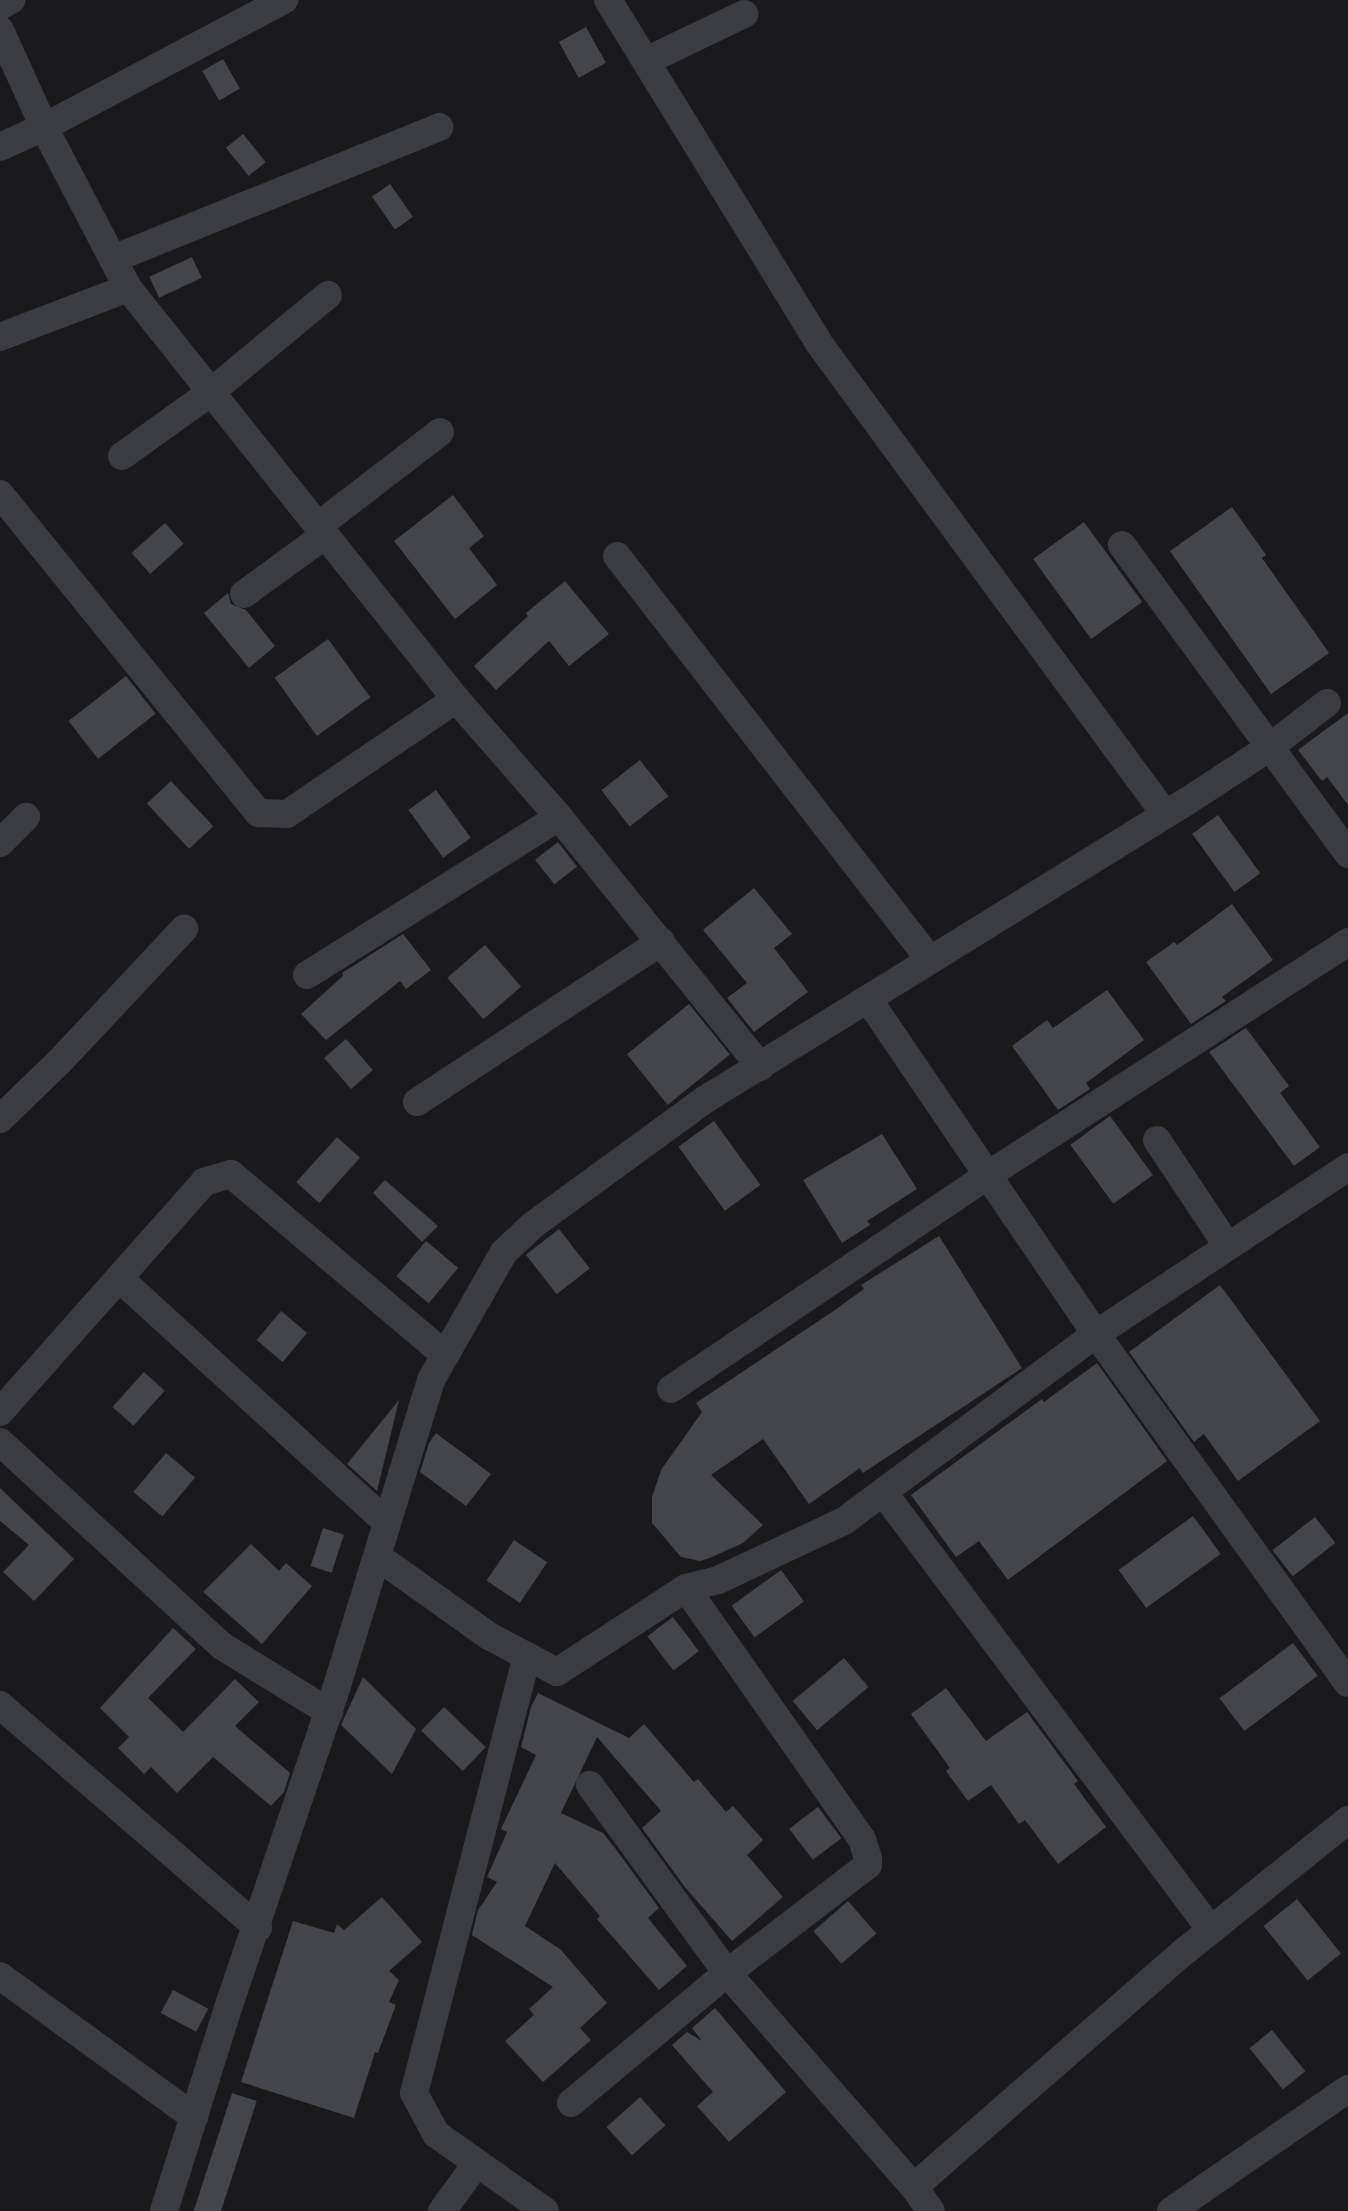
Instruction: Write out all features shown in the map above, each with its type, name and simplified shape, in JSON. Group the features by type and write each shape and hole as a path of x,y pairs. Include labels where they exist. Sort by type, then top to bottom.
{"street":[{"path":"0,6 11,0"},
{"path":"0,147 44,127 284,0"},
{"path":"608,0 818,342 1165,814"},
{"path":"646,61 744,14"},
{"path":"0,30 44,127 128,288 456,699 559,817 761,1067"},
{"path":"113,259 439,127"},
{"path":"0,337 128,288"},
{"path":"122,456 211,392 328,295"},
{"path":"244,594 440,432"},
{"path":"0,494 258,813 287,814 456,699"},
{"path":"1122,545 1348,854"},
{"path":"617,556 930,960"},
{"path":"164,2211 329,1712 431,1380 504,1252 533,1224 706,1099 1165,814 1270,747 1327,703"},
{"path":"0,843 26,817"},
{"path":"307,975 559,817"},
{"path":"0,1119 59,1062 184,929"},
{"path":"417,1102 661,942"},
{"path":"671,1389 988,1175 1348,942"},
{"path":"868,999 1096,1334 1348,1683"},
{"path":"1157,1140 1228,1247"},
{"path":"0,1412 204,1182 231,1174 445,1355"},
{"path":"376,1559 388,1564 489,1636 557,1672 687,1588 718,1580 844,1521 1096,1334 1228,1247 1344,1179"},
{"path":"119,1278 387,1523"},
{"path":"0,1443 222,1646 329,1712"},
{"path":"883,1492 1211,1930"},
{"path":"571,2103 727,1973 868,1865 869,1859 862,1839 687,1588"},
{"path":"527,1656 414,2093 436,2134 545,2211"},
{"path":"0,1705 258,1928"},
{"path":"590,1785 727,1973 914,2187 931,2211"},
{"path":"914,2187 1211,1930 1348,1820"},
{"path":"0,1976 194,2117"},
{"path":"1171,2211 1348,2089"},
{"path":"442,2211 477,2163"}],"building":[{"path":"586,27 606,63 579,78 559,42"},
{"path":"223,59 240,88 219,100 202,71"},
{"path":"243,134 266,162 249,176 226,148"},
{"path":"390,184 413,217 395,229 372,197"},
{"path":"192,257 202,278 159,298 149,277"},
{"path":"453,495 484,536 469,548 497,585 455,619 394,541"},
{"path":"1232,507 1266,555 1262,558 1329,653 1271,694 1170,551"},
{"path":"1084,522 1142,602 1091,639 1033,559"},
{"path":"165,523 184,544 150,574 132,553"},
{"path":"565,581 609,634 569,666 549,641 496,690 474,666 528,616 526,613"},
{"path":"228,593 231,604 246,610 275,646 249,668 204,613"},
{"path":"328,639 370,697 317,736 275,678"},
{"path":"126,676 156,714 98,759 68,721"},
{"path":"1348,713 1348,805 1327,777 1322,781 1298,750"},
{"path":"640,760 668,796 630,826 601,790"},
{"path":"171,781 213,826 189,849 147,804"},
{"path":"436,790 471,838 443,858 408,810"},
{"path":"1218,815 1260,873 1234,892 1192,834"},
{"path":"558,842 577,866 554,884 535,860"},
{"path":"754,888 792,934 774,948 808,992 754,1032 727,998 747,983 703,930"},
{"path":"1232,904 1273,960 1222,997 1226,1001 1191,1024 1146,962 1174,942 1177,945"},
{"path":"403,934 431,970 406,989 400,981 326,1040 301,1014 343,976 342,973"},
{"path":"485,945 521,987 483,1019 447,978"},
{"path":"1107,990 1144,1040 1086,1083 1090,1089 1058,1110 1012,1046 1047,1020 1053,1028"},
{"path":"689,1004 730,1055 668,1105 627,1054"},
{"path":"1246,1028 1289,1086 1280,1093 1320,1147 1294,1166 1209,1052"},
{"path":"346,1039 373,1070 351,1089 324,1058"},
{"path":"1110,1116 1153,1175 1113,1204 1070,1145"},
{"path":"714,1121 760,1185 725,1211 678,1147"},
{"path":"882,1134 917,1189 867,1221 870,1225 842,1243 803,1180"},
{"path":"337,1137 360,1158 319,1203 296,1182"},
{"path":"385,1180 438,1226 422,1242 373,1193"},
{"path":"559,1229 590,1268 557,1294 526,1255"},
{"path":"939,1236 1022,1368 863,1473 860,1468 809,1504 763,1439 711,1475 763,1525 743,1543 712,1557 700,1561 681,1557 652,1523 652,1497 661,1470 702,1412 696,1403 832,1312 864,1289 861,1285"},
{"path":"426,1241 458,1268 429,1303 396,1276"},
{"path":"1220,1285 1320,1421 1238,1481 1204,1434 1194,1442 1129,1352"},
{"path":"281,1311 307,1333 283,1362 257,1340"},
{"path":"1097,1363 1167,1461 1008,1580 979,1541 956,1557 911,1495 1042,1399 1044,1402"},
{"path":"144,1372 165,1391 133,1426 113,1407"},
{"path":"399,1400 377,1491 347,1464"},
{"path":"436,1433 491,1474 466,1506 420,1472 429,1443"},
{"path":"166,1453 195,1477 162,1516 133,1492"},
{"path":"0,1488 74,1559 34,1601 3,1572 29,1545 0,1521"},
{"path":"1193,1516 1221,1554 1146,1608 1119,1570"},
{"path":"1315,1517 1335,1543 1293,1576 1272,1550"},
{"path":"323,1528 344,1535 332,1573 311,1566"},
{"path":"514,1540 547,1562 520,1603 487,1581"},
{"path":"251,1544 279,1571 286,1563 312,1586 262,1644 203,1592"},
{"path":"781,1570 804,1602 755,1637 732,1606"},
{"path":"673,1617 699,1651 673,1671 647,1636"},
{"path":"173,1628 196,1649 148,1698 183,1732 235,1679 259,1702 235,1726 290,1773 284,1792 271,1806 213,1757 177,1793 151,1767 144,1774 118,1748 129,1737 100,1708"},
{"path":"1293,1643 1318,1676 1244,1731 1220,1698"},
{"path":"844,1658 868,1687 817,1730 793,1701"},
{"path":"363,1677 416,1729 392,1774 341,1725"},
{"path":"946,1688 986,1741 1027,1712 1078,1781 1074,1784 1106,1827 1058,1864 1025,1820 1019,1824 991,1785 968,1801 946,1771 950,1768 911,1714"},
{"path":"538,1693 629,1738 644,1724 694,1782 698,1779 726,1812 733,1806 763,1840 747,1855 783,1897 732,1941 684,1886 642,1828 661,1811 597,1737 561,1813 603,1833 659,1908 648,1918 687,1966 659,1990 597,1919 600,1916 555,1863 525,1926 560,1949 607,2003 580,2028 591,2040 543,2082 505,2041 534,2015 529,2009 553,1987 472,1935 478,1910 497,1882 487,1877 507,1832 501,1829 536,1755 521,1747 531,1707"},
{"path":"444,1707 486,1747 463,1771 421,1731"},
{"path":"818,1807 841,1838 813,1860 789,1829"},
{"path":"382,1897 422,1942 389,1971 399,1980 389,2002 396,2005 378,2053 375,2052 354,2118 241,2082 293,1921 334,1933 337,1924 344,1930"},
{"path":"1297,1899 1341,1953 1308,1980 1264,1926"},
{"path":"848,1901 876,1933 841,1964 813,1931"},
{"path":"173,1990 208,2009 196,2032 161,2013"},
{"path":"715,2008 786,2092 729,2142 697,2106 713,2092 672,2045 687,2032 702,2041 692,2028"},
{"path":"1272,2030 1305,2071 1283,2089 1249,2048"},
{"path":"232,2093 257,2101 221,2211 194,2211"},
{"path":"640,2097 665,2125 632,2155 607,2127"}]}
